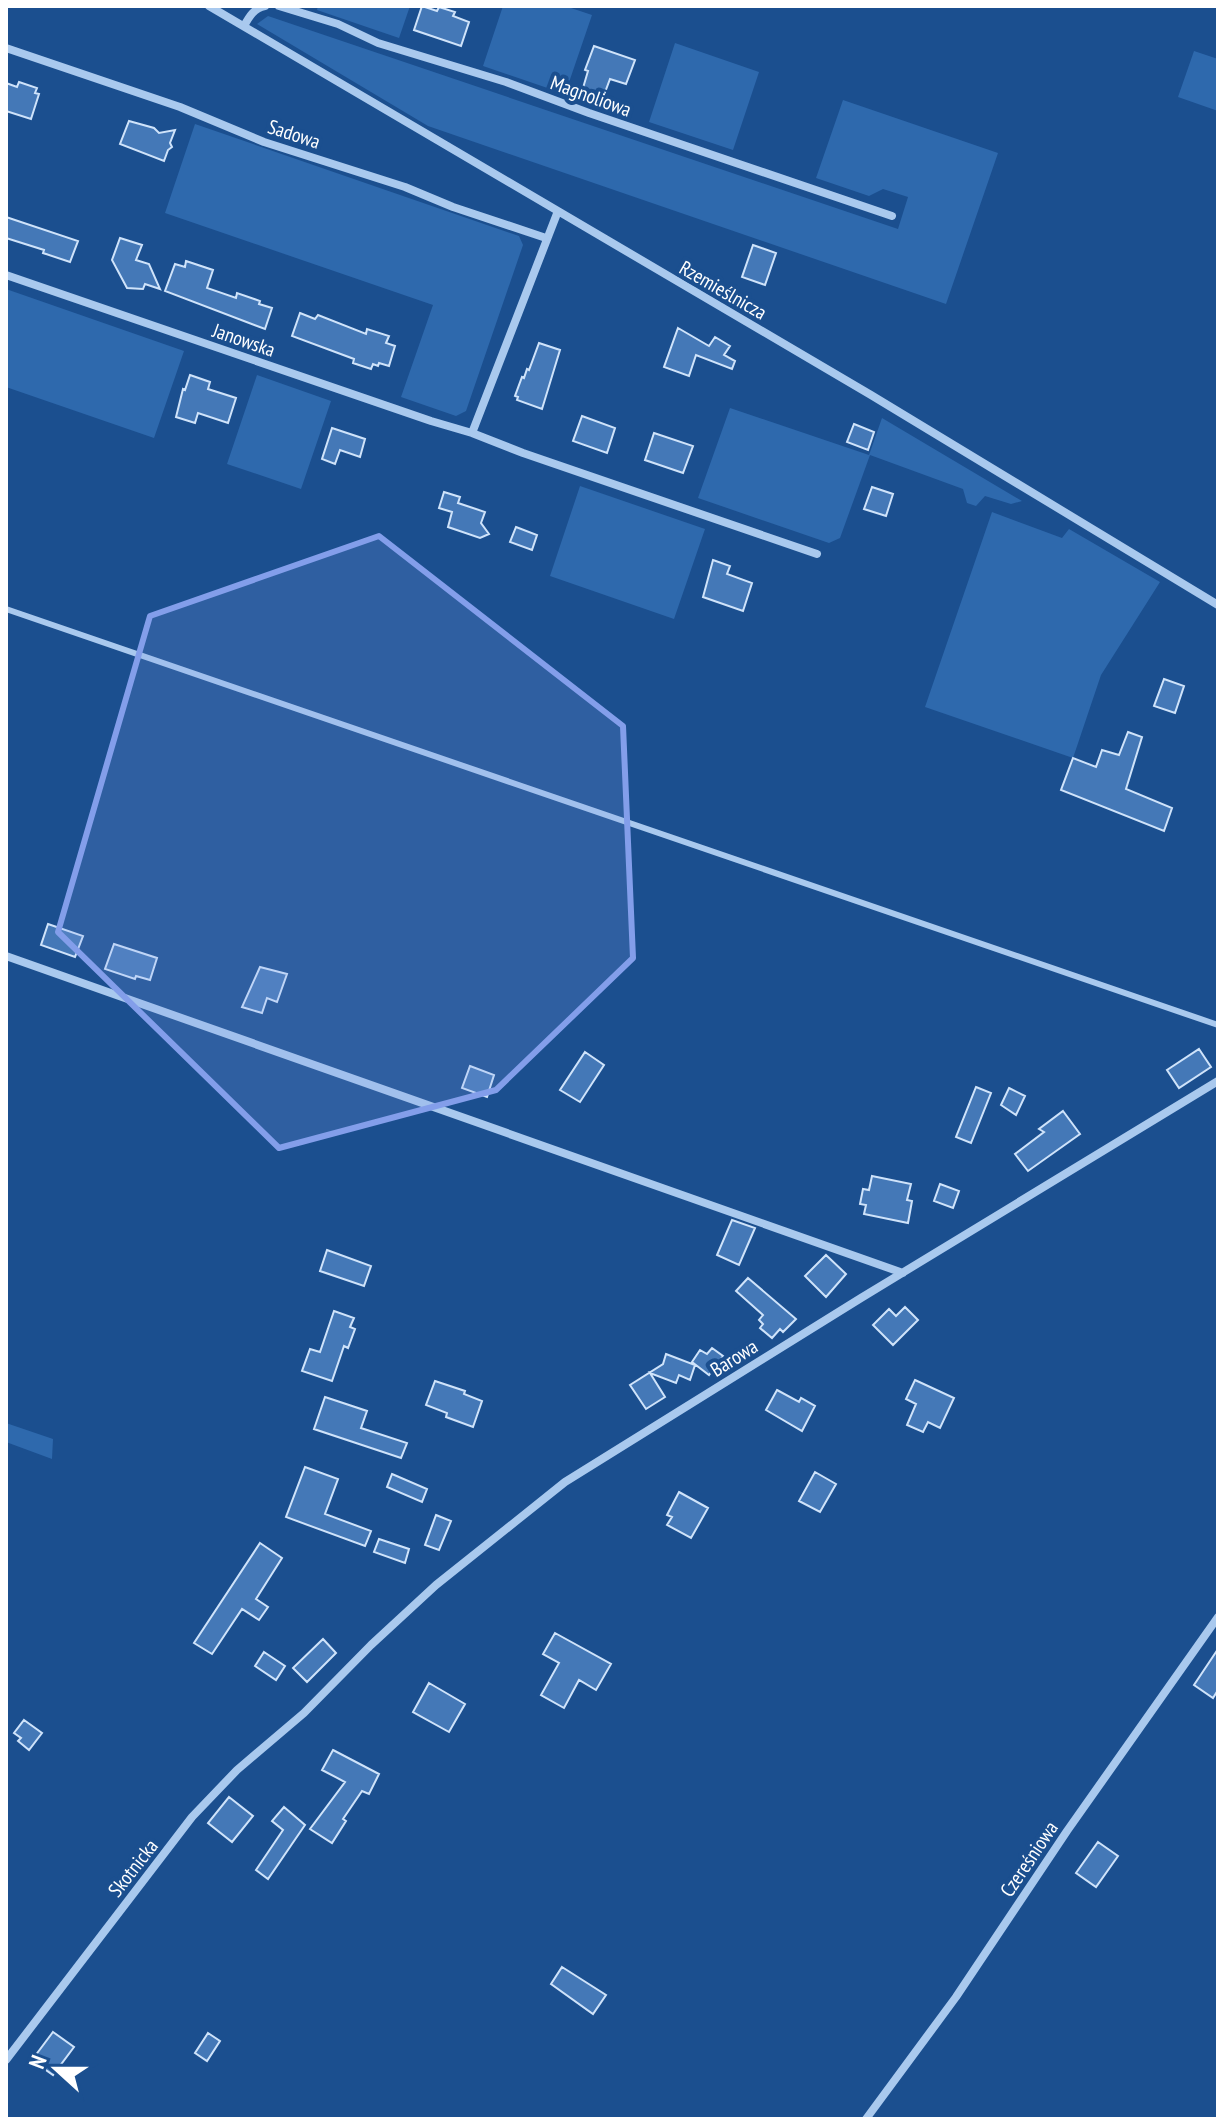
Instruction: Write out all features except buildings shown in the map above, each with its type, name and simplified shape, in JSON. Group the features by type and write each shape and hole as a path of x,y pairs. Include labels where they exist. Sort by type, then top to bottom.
{"street":[{"name":"Rzemieślnicza","path":"209,6 871,395 1218,605"},
{"path":"244,26 258,7 265,6"},
{"name":"Magnoliowa","path":"279,6 338,24 378,43 506,82 892,216"},
{"name":"Sadowa","path":"6,48 180,107 264,142 405,187 453,207 546,238"},
{"path":"472,433 558,211"},
{"name":"Janowska","path":"6,275 817,554"},
{"path":"6,956 903,1273"},
{"name":"Barowa","path":"304,1713 436,1585 565,1482 1218,1081"},
{"name":"Czereśniowa","path":"866,2119 956,1997 1067,1831 1218,1617"},
{"name":"Skotnicka","path":"6,2060 192,1817 237,1770 304,1713"}],"lane":[{"path":"6,609 1218,1025"}],"highlighted area":[{"path":"379,536 623,726 633,958 496,1090 279,1148 58,932 150,616"}],"shaded area":[{"path":"318,6 410,6 399,38 317,10"},
{"path":"503,6 565,6 592,15 565,94 483,66"},
{"path":"268,16 898,229 908,197 883,189 869,196 816,178 843,100 998,153 946,304 428,126 257,24"},
{"path":"675,43 759,72 733,150 649,122"},
{"path":"1194,51 1218,59 1218,111 1178,97"},
{"path":"195,124 519,236 523,245 466,411 456,416 401,397 433,305 165,213"},
{"path":"6,289 184,351 154,438 6,387"},
{"path":"257,375 331,401 301,489 227,464"},
{"path":"730,408 869,455 882,418 1022,501 1011,504 985,496 976,506 967,503 963,489 870,455 840,538 829,543 698,498"},
{"path":"580,486 705,529 674,619 550,576"},
{"path":"992,512 1062,538 1069,529 1160,582 1101,675 1073,758 925,707"},
{"path":"6,1423 53,1439 52,1459 6,1442"}]}
